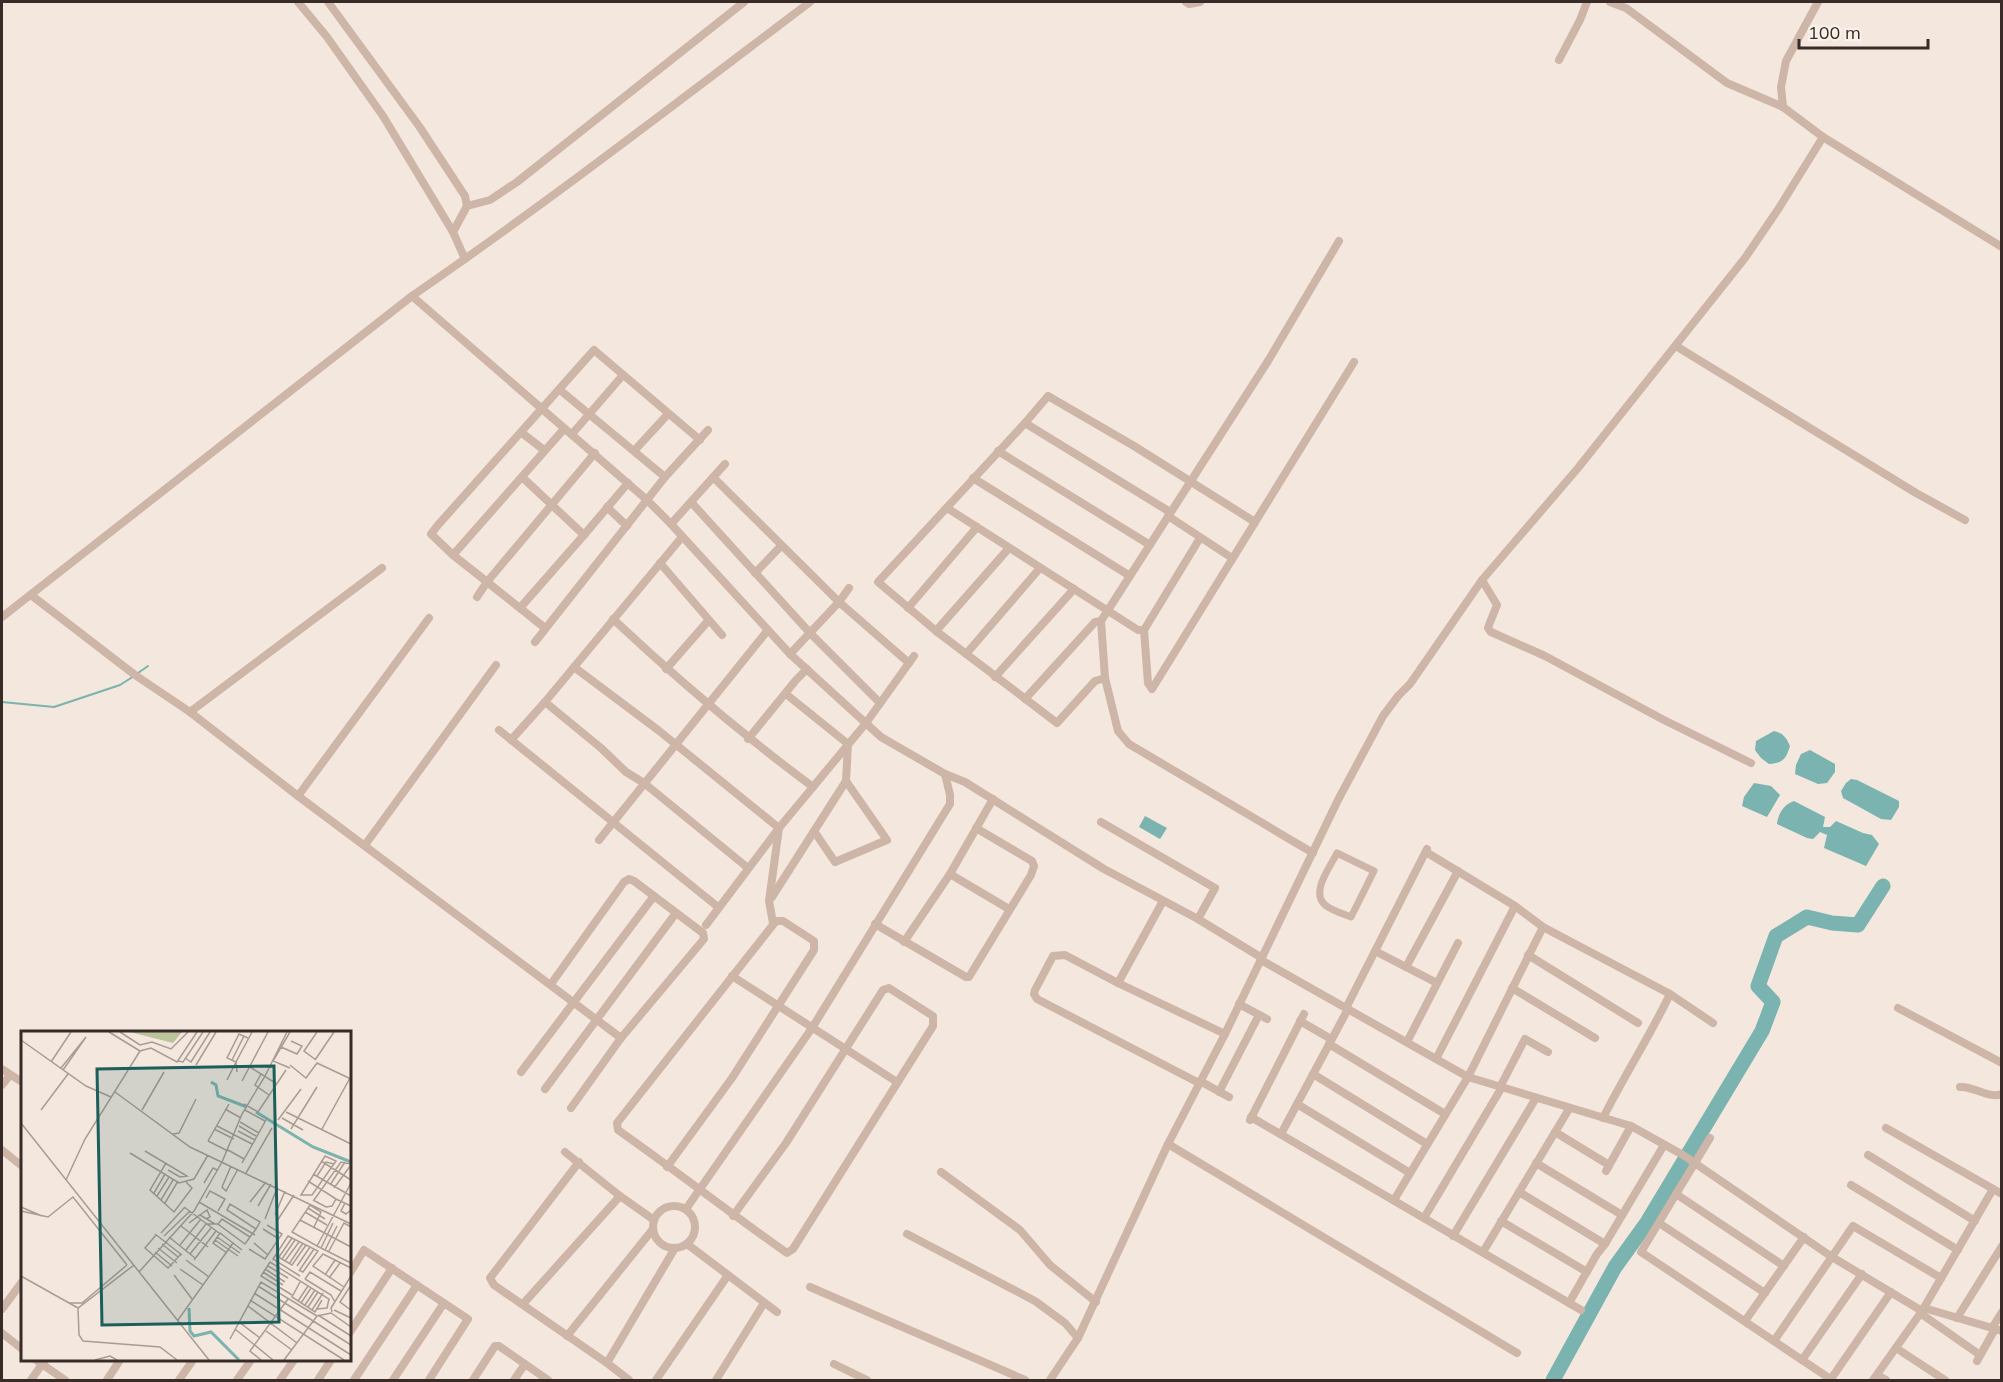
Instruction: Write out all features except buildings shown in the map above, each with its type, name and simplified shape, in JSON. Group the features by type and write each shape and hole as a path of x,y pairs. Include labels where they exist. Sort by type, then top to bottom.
{"street":[{"path":"298,2 327,37 408,155 453,232 465,259"},
{"path":"328,2 419,126 465,196 466,206 453,232"},
{"path":"466,206 490,200 517,182 744,2"},
{"path":"2,617 412,296 639,131 810,2"},
{"path":"1186,2 1189,4 1200,2"},
{"path":"1559,60 1587,2"},
{"path":"1610,2 1626,8 1727,83 1784,106 1823,136 2001,247"},
{"path":"1784,106 1780,87 1786,61 1818,2"},
{"path":"1050,1380 1078,1338 1168,1144 1225,1034 1338,800 1383,716 1410,684 1482,580 1578,468 1750,250 1823,136"},
{"path":"1313,853 1129,744 1118,731 1105,678 1101,621 1268,361 1339,241"},
{"path":"412,296 647,500 790,654 893,745 945,774 965,782 1104,869 1198,919 1261,959 1468,1077 1631,1126 1683,1155 1832,1257 1922,1311 1979,1358 1996,1329 2001,1312"},
{"path":"1676,346 1916,493 1965,520"},
{"path":"545,628 453,555 431,534 594,350 700,440"},
{"path":"1200,538 1144,630 1148,683 1152,689 1354,362"},
{"path":"453,555 544,450 589,415 623,375"},
{"path":"560,390 665,477"},
{"path":"1105,678 1095,681 1057,723 936,631 878,582 1048,396 1134,446 1255,522"},
{"path":"634,451 668,414"},
{"path":"1025,423 1169,514 1200,538 1232,558"},
{"path":"535,642 665,477 708,430"},
{"path":"522,433 544,450"},
{"path":"998,451 1150,544"},
{"path":"477,597 595,453"},
{"path":"671,524 725,464"},
{"path":"522,477 584,535"},
{"path":"706,924 779,828 866,723 911,659 839,602 713,477"},
{"path":"973,478 1130,576"},
{"path":"520,608 628,483"},
{"path":"691,502 810,633 880,703"},
{"path":"607,507 627,526"},
{"path":"947,508 1138,630 1144,630"},
{"path":"908,608 977,527"},
{"path":"511,740 682,537"},
{"path":"755,573 781,546"},
{"path":"936,631 1009,548"},
{"path":"660,563 722,635"},
{"path":"190,712 382,568"},
{"path":"966,654 1040,568"},
{"path":"1482,580 1497,605 1488,628 1491,632 1545,656 1662,719 1751,763"},
{"path":"790,654 839,602 849,588"},
{"path":"995,677 1074,589"},
{"path":"31,595 135,675 190,712 298,796 621,1038"},
{"path":"298,796 429,618"},
{"path":"613,620 748,739 813,787"},
{"path":"666,669 708,621"},
{"path":"1025,699 1095,622 1101,621"},
{"path":"598,840 768,630"},
{"path":"365,845 496,665"},
{"path":"574,667 779,828"},
{"path":"748,739 807,669"},
{"path":"786,694 848,744"},
{"path":"545,702 601,748 626,772 644,783 748,868"},
{"path":"499,730 718,907"},
{"path":"769,901 846,781 848,744"},
{"path":"686,1209 812,1028 950,804 945,774"},
{"path":"814,831 835,862 887,840 846,781"},
{"path":"904,942 950,874 993,799"},
{"path":"1101,822 1215,888 1198,919"},
{"path":"772,923 769,901 779,828"},
{"path":"875,924 969,977 1034,866 1032,861 976,828"},
{"path":"1281,1134 1427,850 1515,906 1543,927 1670,994 1713,1023"},
{"path":"1337,853 1374,871 1351,918 1324,904 1320,896 1320,887 1337,853"},
{"path":"1406,967 1458,871"},
{"path":"950,874 1009,909"},
{"path":"550,984 624,882 629,879 703,933 704,939 621,1038 571,1108"},
{"path":"521,1072 654,896"},
{"path":"1118,984 1163,901"},
{"path":"1436,1059 1515,906"},
{"path":"545,1089 676,913"},
{"path":"667,1167 732,1078 815,946 814,941 783,921 772,923 617,1123 618,1130 667,1167 699,1190 733,1216 787,1253 793,1250 933,1026 933,1016 890,988 883,990 786,1143 733,1216"},
{"path":"1394,1200 1468,1077 1543,927"},
{"path":"1407,1042 1458,944"},
{"path":"1376,951 1437,983"},
{"path":"1225,1034 1118,984 1065,955 1053,956 1034,994 1037,999 1229,1097"},
{"path":"1528,955 1638,1023"},
{"path":"732,976 897,1082"},
{"path":"1512,988 1595,1038"},
{"path":"1603,1118 1670,994"},
{"path":"1219,1092 1263,1017 1239,1004"},
{"path":"1898,1008 2001,1063"},
{"path":"1445,1114 1330,1042 1302,1018 1251,1118 1581,1310"},
{"path":"1424,1218 1501,1087 1525,1039 1548,1052"},
{"path":"2,1069 21,1081"},
{"path":"2,1085 10,1074"},
{"path":"1313,1074 1427,1144"},
{"path":"1960,1087 1967,1086 1995,1096 2001,1094"},
{"path":"1453,1235 1536,1098"},
{"path":"1297,1104 1410,1173"},
{"path":"1483,1252 1569,1109"},
{"path":"1555,1132 1607,1168 1631,1126"},
{"path":"1886,1128 1997,1192 1975,1221 1922,1311 1875,1378 1886,1380"},
{"path":"1710,1138 1693,1162 1641,1252 1832,1380 1891,1292"},
{"path":"1168,1144 1517,1353"},
{"path":"1569,1303 1664,1145"},
{"path":"2,1150 21,1166"},
{"path":"565,1152 653,1225 654,1236 663,1245 675,1248 687,1244 695,1233 696,1226 694,1219 686,1209 680,1206 667,1206 657,1214 653,1225 567,1336"},
{"path":"1868,1155 1975,1221"},
{"path":"579,1162 490,1278 494,1285 629,1380"},
{"path":"1536,1163 1622,1215"},
{"path":"941,1172 1020,1230 1050,1266 1095,1302"},
{"path":"1851,1185 1958,1250"},
{"path":"1519,1192 1605,1244"},
{"path":"1676,1194 1784,1266"},
{"path":"523,1304 620,1196"},
{"path":"1501,1221 1587,1272"},
{"path":"1659,1223 1765,1293"},
{"path":"1774,1341 1853,1226 1941,1278"},
{"path":"907,1234 1035,1301 1065,1323 1078,1338"},
{"path":"1745,1321 1804,1237"},
{"path":"687,1244 777,1312"},
{"path":"1957,1318 2001,1246"},
{"path":"607,1363 675,1248"},
{"path":"351,1271 364,1250 468,1319 429,1380"},
{"path":"351,1330 392,1268"},
{"path":"1802,1360 1862,1274"},
{"path":"656,1380 728,1275"},
{"path":"2,1309 21,1283"},
{"path":"354,1380 417,1285"},
{"path":"810,1287 1025,1380"},
{"path":"393,1380 444,1303"},
{"path":"716,1380 764,1303"},
{"path":"1922,1311 1996,1329"},
{"path":"2,1333 21,1348"},
{"path":"473,1380 495,1346 504,1347 548,1380"},
{"path":"1896,1348 1945,1380"},
{"path":"31,1380 41,1361 65,1380"},
{"path":"107,1380 119,1361"},
{"path":"179,1380 192,1361"},
{"path":"237,1380 250,1361"},
{"path":"280,1380 293,1361"},
{"path":"318,1380 331,1361"},
{"path":"514,1380 525,1364"},
{"path":"834,1364 867,1380"}],"water":[{"path":"1774,731 1784,736 1790,746 1783,760 1769,764 1755,750 1756,741"},
{"path":"1810,750 1835,764 1835,772 1827,783 1818,784 1795,774 1801,754"},
{"path":"1851,779 1899,801 1899,807 1891,820 1881,819 1843,798 1841,791"},
{"path":"1754,783 1771,786 1780,795 1767,817 1742,806 1744,797"},
{"path":"1794,801 1825,817 1823,827 1830,827 1836,821 1872,835 1879,844 1866,866 1824,848 1827,835 1820,832 1813,839 1807,838 1777,824 1782,810"},
{"path":"1145,816 1167,828 1160,839 1139,827"}],"waterway":[{"path":"138,673 148,666"},
{"path":"2,702 54,707 120,685 134,676"},
{"path":"1553,1380 1615,1267 1646,1224 1762,1031 1773,1002 1758,986 1776,936 1807,917 1832,923 1858,925 1883,886"}]}
